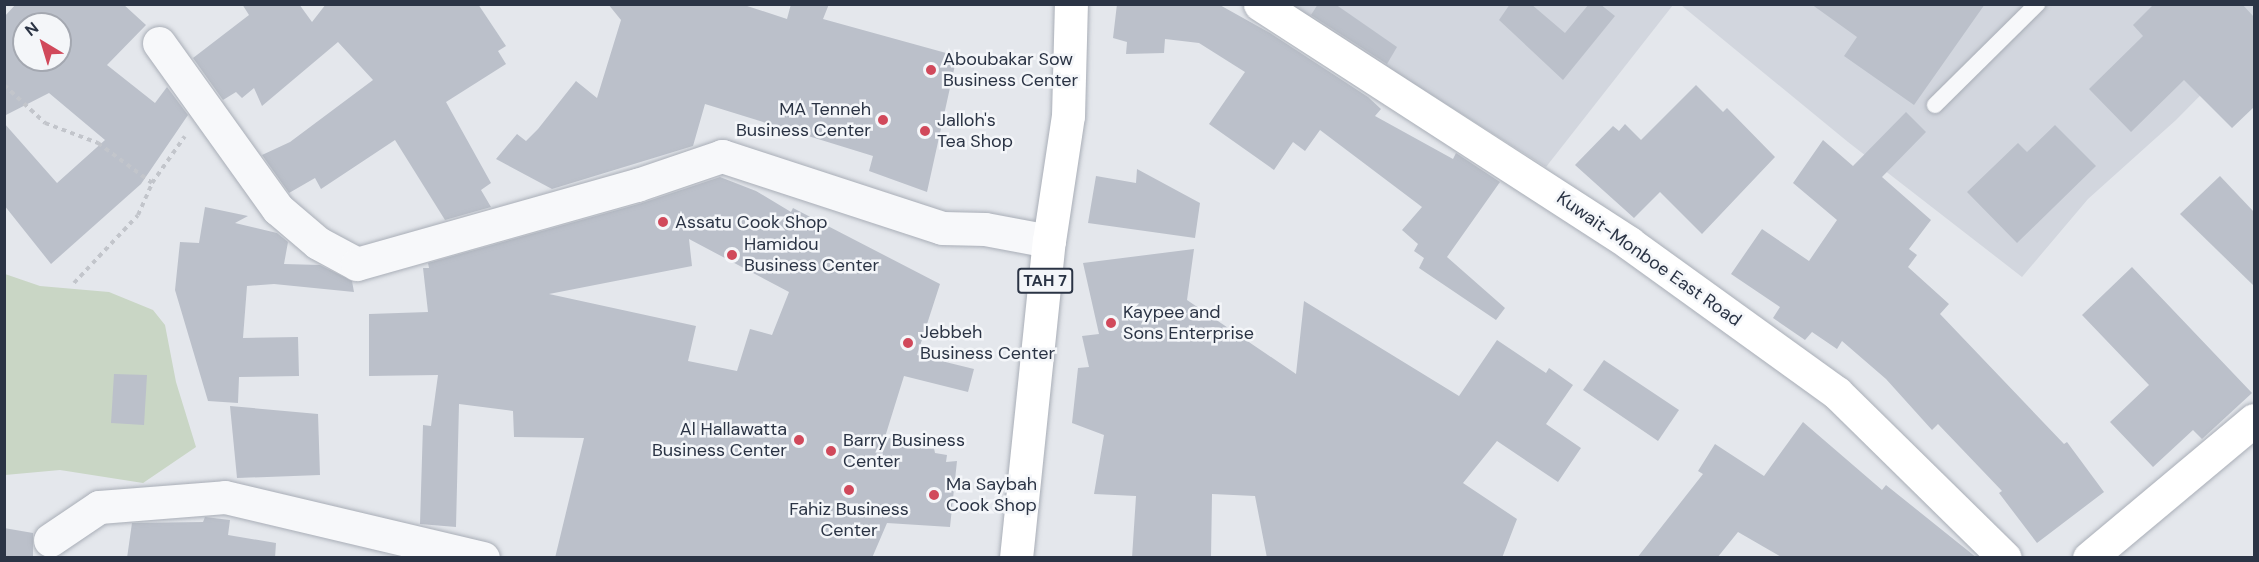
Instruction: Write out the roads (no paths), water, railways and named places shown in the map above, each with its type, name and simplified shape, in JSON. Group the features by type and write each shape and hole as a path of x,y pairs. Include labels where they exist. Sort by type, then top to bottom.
{"main road":[{"name":"TAH 7","path":"1016,558 1049,240 1068,116 1071,4"},
{"name":"Kuwait-Monboe East Road","path":"1260,4 1629,243 1838,393 2005,558"},
{"path":"2089,558 2254,420"}],"street":[{"path":"159,43 278,209 318,243 357,264 637,185 722,156 942,228 985,229 1049,240"},
{"path":"50,540 99,507 225,497 355,525 435,554 483,558"}],"lane":[{"path":"1935,105 2037,4"}],"place":[{"name":"Aboubakar Sow Business Center","path":"931,70"},
{"name":"MA Tenneh Business Center","path":"883,120"},
{"name":"Jalloh's Tea Shop","path":"925,131"},
{"name":"Assatu Cook Shop","path":"663,222"},
{"name":"Hamidou Business Center","path":"732,255"},
{"name":"Kaypee and Sons Enterprise","path":"1111,323"},
{"name":"Jebbeh Business Center","path":"908,343"},
{"name":"Al Hallawatta Business Center","path":"799,440"},
{"name":"Barry Business Center","path":"831,451"},
{"name":"Fahiz Business Center","path":"849,490"},
{"name":"Ma Saybah Cook Shop","path":"934,495"}]}
